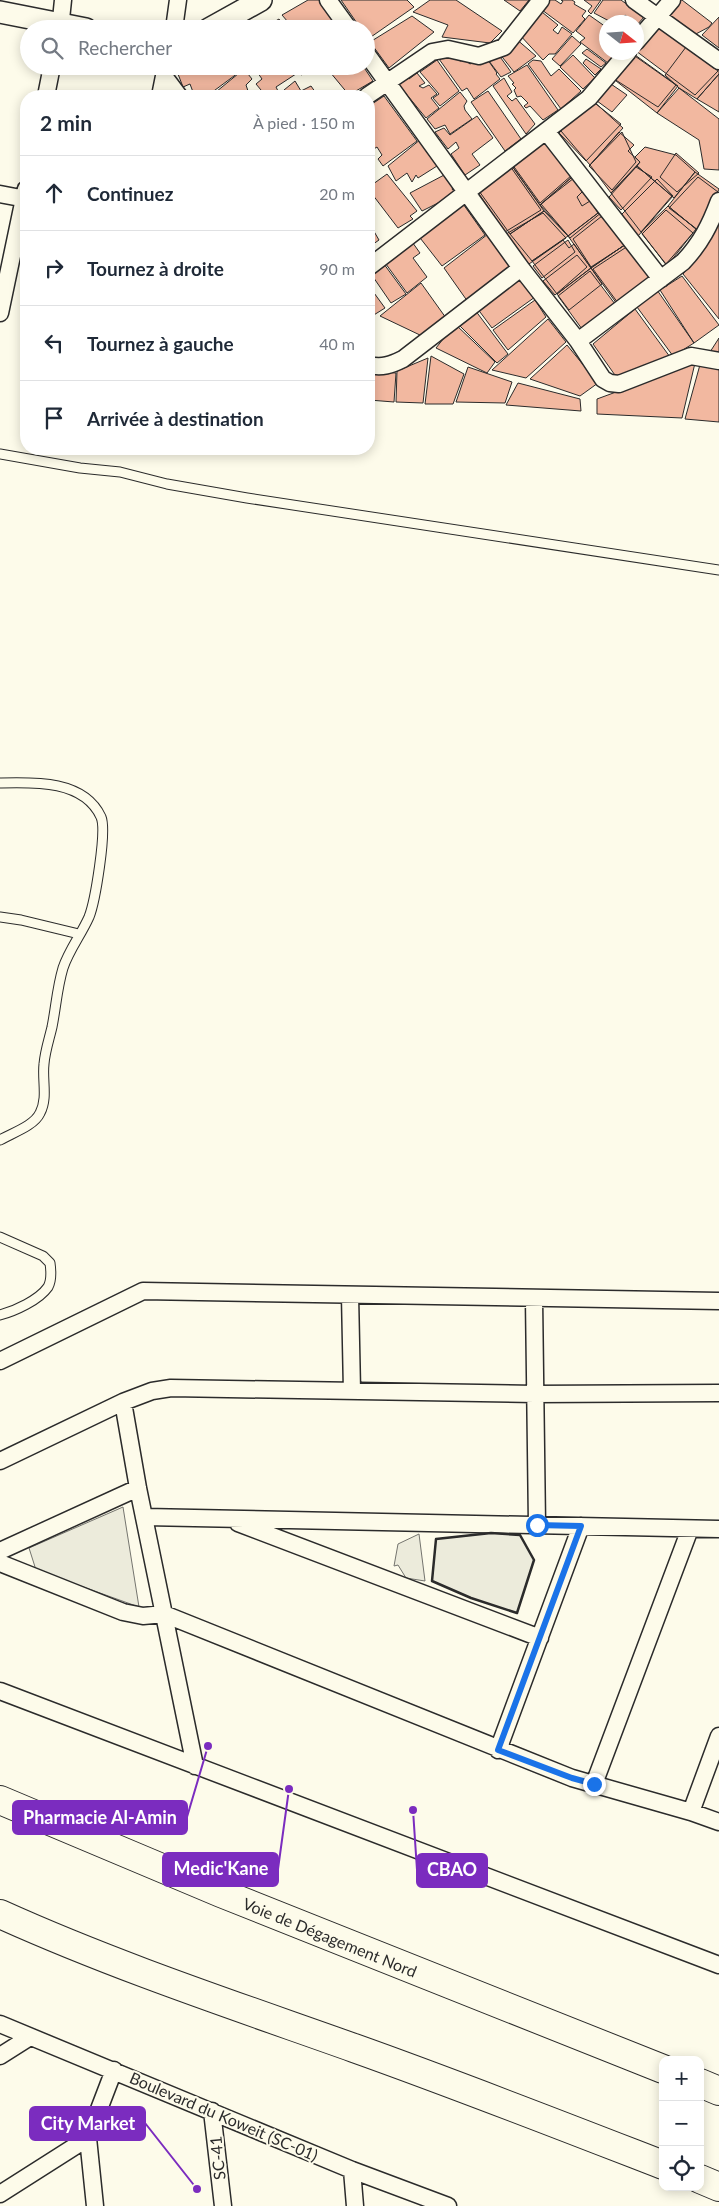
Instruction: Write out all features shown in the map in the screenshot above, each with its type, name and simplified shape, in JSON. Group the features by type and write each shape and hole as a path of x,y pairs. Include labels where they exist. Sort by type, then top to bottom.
{"highway":[{"path":"0,1782 152,1849 221,1893"},
{"name":"Voie de Dégagement Nord","path":"0,1800 221,1893 659,2067"},
{"path":"0,1914 53,1938 160,1979 455,2084 659,2163"},
{"path":"0,1928 39,1945 98,1965 160,1979"},
{"path":"704,2085 719,2091"},
{"path":"704,2181 719,2187"}],"street":[{"path":"61,20 63,0"},
{"path":"175,20 178,0"},
{"path":"225,20 261,0"},
{"path":"328,0 342,20"},
{"path":"375,90 432,52 448,49 479,56 504,47 541,0"},
{"path":"634,0 719,61"},
{"path":"644,33 672,0"},
{"path":"0,12 34,20"},
{"path":"375,262 589,98 621,60"},
{"path":"375,65 521,268 578,341 603,378 610,383 618,384 691,356 719,361"},
{"path":"47,90 50,75"},
{"path":"161,90 164,75"},
{"path":"167,75 176,90"},
{"path":"546,131 661,279"},
{"path":"0,194 20,195"},
{"path":"578,341 683,262 706,233 719,201"},
{"path":"0,313 20,222"},
{"path":"375,366 391,365 403,360 521,268"},
{"path":"0,1361 143,1291 719,1301"},
{"path":"350,1295 352,1391"},
{"path":"534,1299 537,1525"},
{"path":"0,1462 122,1402 152,1391 171,1388 534,1394 719,1392"},
{"path":"122,1402 195,1766"},
{"path":"0,1551 138,1488"},
{"path":"145,1517 719,1529"},
{"path":"228,1519 540,1638"},
{"path":"498,1750 581,1526"},
{"path":"594,1784 690,1528"},
{"path":"0,1563 123,1612 143,1616 164,1614 498,1750 572,1778 691,1812 719,1822"},
{"path":"0,1691 719,1965"},
{"path":"691,1812 719,1736"},
{"name":"Boulevard du Koweit (SC-01)","path":"0,2024 352,2170 448,2206"},
{"path":"0,2056 30,2036"},
{"path":"95,2206 88,2138 114,2070"},
{"name":"SC-41","path":"212,2111 222,2206"},
{"path":"0,2194 88,2138"},
{"path":"352,2170 355,2206"}],"lane":[{"path":"0,454 80,468 120,472 168,484 247,498 719,570"},
{"path":"0,782 51,783 76,792 92,803 102,818 103,834 95,897 89,917 66,960 58,986 52,1029 45,1050 44,1102 40,1115 29,1124 0,1140"},
{"path":"0,917 79,934"},
{"path":"0,1237 43,1256 50,1263 51,1275 48,1286 32,1300 16,1311 0,1315"}],"shaded area":[{"path":"123,1507 139,1607 36,1570 29,1548"},
{"path":"491,1533 520,1535 534,1560 517,1613 471,1598 432,1581 436,1539"},
{"path":"419,1534 425,1581 406,1578 398,1565 394,1566 398,1544"}],"building":[{"path":"308,0 321,0 334,20 286,20 282,15"},
{"path":"341,0 407,0 414,7 375,34 375,20 355,20"},
{"path":"430,0 456,0 502,31 490,43 442,37 448,25 413,12"},
{"path":"504,0 529,0 520,11"},
{"path":"544,0 555,0 561,4 563,1 561,0 572,0 575,2 574,4 586,11 582,16 585,19 573,33 538,7"},
{"path":"584,0 601,0 591,14 588,11 592,6"},
{"path":"603,0 621,0 641,15 599,16 594,13"},
{"path":"676,0 682,0 712,23 709,27 694,35 664,13"},
{"path":"537,8 558,25 553,30 558,34 562,27 572,34 555,54 549,54 543,60 518,33"},
{"path":"589,15 599,22 599,56 580,42 585,38 576,31"},
{"path":"412,16 434,32 389,68 375,49 375,39"},
{"path":"719,17 719,48 702,35"},
{"path":"657,25 718,71 695,95 644,57 644,39"},
{"path":"572,36 581,44 560,66 552,59"},
{"path":"515,38 536,56 514,72 499,53"},
{"path":"686,47 719,70 719,74 697,99 679,88 665,75"},
{"path":"587,49 599,58 599,60 606,63 601,67 582,53"},
{"path":"498,54 511,72 501,77 486,57"},
{"path":"453,55 460,61 465,60 470,64 485,56 500,79 474,99 467,88 462,91 439,59"},
{"path":"573,55 595,78 583,89 560,67"},
{"path":"586,59 601,69 595,75 583,63"},
{"path":"437,60 459,91 440,106 433,98 439,94 420,72"},
{"path":"533,60 541,61 551,76 559,69 581,91 561,109 528,64"},
{"path":"627,60 641,60 676,85 658,107 611,77"},
{"path":"632,60 642,60 678,86 657,113 611,77 621,64 626,68"},
{"path":"527,65 558,110 543,120 530,106 526,108 524,106 528,103 521,96 517,97 514,90 516,88 512,84 514,83 508,76"},
{"path":"417,73 425,83 419,86 423,88 429,85 437,94 431,98 439,108 426,118 398,84 407,75 409,79"},
{"path":"719,74 719,112 697,99"},
{"path":"178,75 235,75 215,90 192,90 190,84 183,87"},
{"path":"237,75 249,75 252,79 246,85 248,90 218,90"},
{"path":"259,75 294,75 276,87 278,90 261,90 256,84 262,79"},
{"path":"332,75 369,75 373,81 358,90 345,90"},
{"path":"504,78 512,92 507,96 512,101 516,98 535,124 526,134 493,86"},
{"path":"295,81 300,90 284,90"},
{"path":"608,82 627,95 612,112 593,98"},
{"path":"311,86 314,90 303,90"},
{"path":"679,88 719,119 719,170 704,169 699,140 657,113"},
{"path":"488,91 521,139 505,151 471,102"},
{"path":"460,92 467,101 464,106 465,110 472,119 450,134 445,125 435,129 427,119"},
{"path":"384,96 417,141 383,166 378,159 382,155 377,147 375,148 375,102"},
{"path":"591,99 623,128 590,165 561,131"},
{"path":"591,100 621,124 586,161 559,133"},
{"path":"477,116 493,138 472,154 480,165 465,175 451,154 459,148 456,142 448,149 435,132 444,128 450,135"},
{"path":"619,132 634,145 628,151 640,162 611,193 590,165"},
{"path":"622,132 636,162 612,190 589,166"},
{"path":"421,139 437,166 418,178 416,175 412,182 407,173 396,181 388,166"},
{"path":"543,140 572,175 540,203 512,164"},
{"path":"544,140 572,177 540,205 512,166"},
{"path":"645,147 676,155 695,172 674,198 637,166 640,162 635,157"},
{"path":"676,153 699,173 677,192 660,177"},
{"path":"510,166 541,210 505,232 477,191"},
{"path":"512,166 544,211 510,234 479,191"},
{"path":"637,166 672,196 641,232 611,193"},
{"path":"636,167 652,177 621,210 609,197"},
{"path":"695,172 719,189 700,229 696,229 668,206"},
{"path":"387,174 417,211 410,216 413,219 398,228 375,198 375,183"},
{"path":"446,174 454,186 452,189 456,194 422,211 410,193"},
{"path":"572,177 583,191 577,197 582,206 590,201 598,213 568,236 540,205"},
{"path":"698,177 718,192 698,230 669,208"},
{"path":"574,178 602,212 570,238 541,204"},
{"path":"657,179 673,196 638,236 620,216"},
{"path":"461,201 485,235 442,266 417,234"},
{"path":"668,206 696,229 667,266 641,232"},
{"path":"666,210 693,233 666,264 642,234"},
{"path":"544,211 568,236 532,261 510,234"},
{"path":"543,213 566,238 529,264 506,234"},
{"path":"598,213 626,244 591,268 568,236"},
{"path":"602,216 628,243 591,267 573,239"},
{"path":"719,220 719,319 683,274 703,251"},
{"path":"375,233 379,240 375,243"},
{"path":"488,234 512,269 468,302 444,268"},
{"path":"410,239 420,253 413,258 427,277 407,293 383,260"},
{"path":"563,240 569,248 574,244 591,268 557,294 532,261"},
{"path":"568,240 575,252 542,278 533,266"},
{"path":"626,244 652,277 617,304 591,268"},
{"path":"628,246 655,279 618,303 593,269"},
{"path":"577,255 587,267 555,295 543,281"},
{"path":"381,260 406,294 391,303 375,280 375,266"},
{"path":"591,268 602,284 569,310 557,294"},
{"path":"590,271 615,304 582,329 558,296"},
{"path":"682,276 719,325 694,343 660,290"},
{"path":"520,279 535,297 492,328 477,308"},
{"path":"421,283 446,318 422,336 380,316"},
{"path":"657,290 694,343 673,356 637,307"},
{"path":"375,294 385,308 375,314"},
{"path":"535,300 546,317 508,350 493,330"},
{"path":"635,309 670,357 617,378 593,344"},
{"path":"475,310 508,354 497,363 458,324"},
{"path":"548,319 566,342 526,378 492,370"},
{"path":"455,324 495,362 487,373 436,348"},
{"path":"719,338 719,354 710,352"},
{"path":"567,345 598,383 580,396 530,379"},
{"path":"431,356 464,374 453,404 425,404"},
{"path":"428,358 423,403 396,402 397,371"},
{"path":"701,361 719,367 719,422 685,419"},
{"path":"695,363 682,418 597,414 597,399"},
{"path":"468,367 512,382 505,403 456,402"},
{"path":"375,371 396,373 394,402 375,400"},
{"path":"518,383 580,399 581,411 506,405"}],"wall":[{"path":"491,1533 520,1535 534,1560 517,1613 471,1598 432,1581 436,1539 491,1533"}],"place":[{"name":"Pharmacie Al-Amin","path":"208,1746"},
{"name":"Medic'Kane","path":"289,1789"},
{"name":"CBAO","path":"413,1810"},
{"name":"City Market","path":"197,2189"}],"route":[{"path":"537,1525 581,1526 498,1750 572,1778 594,1784"}]}
